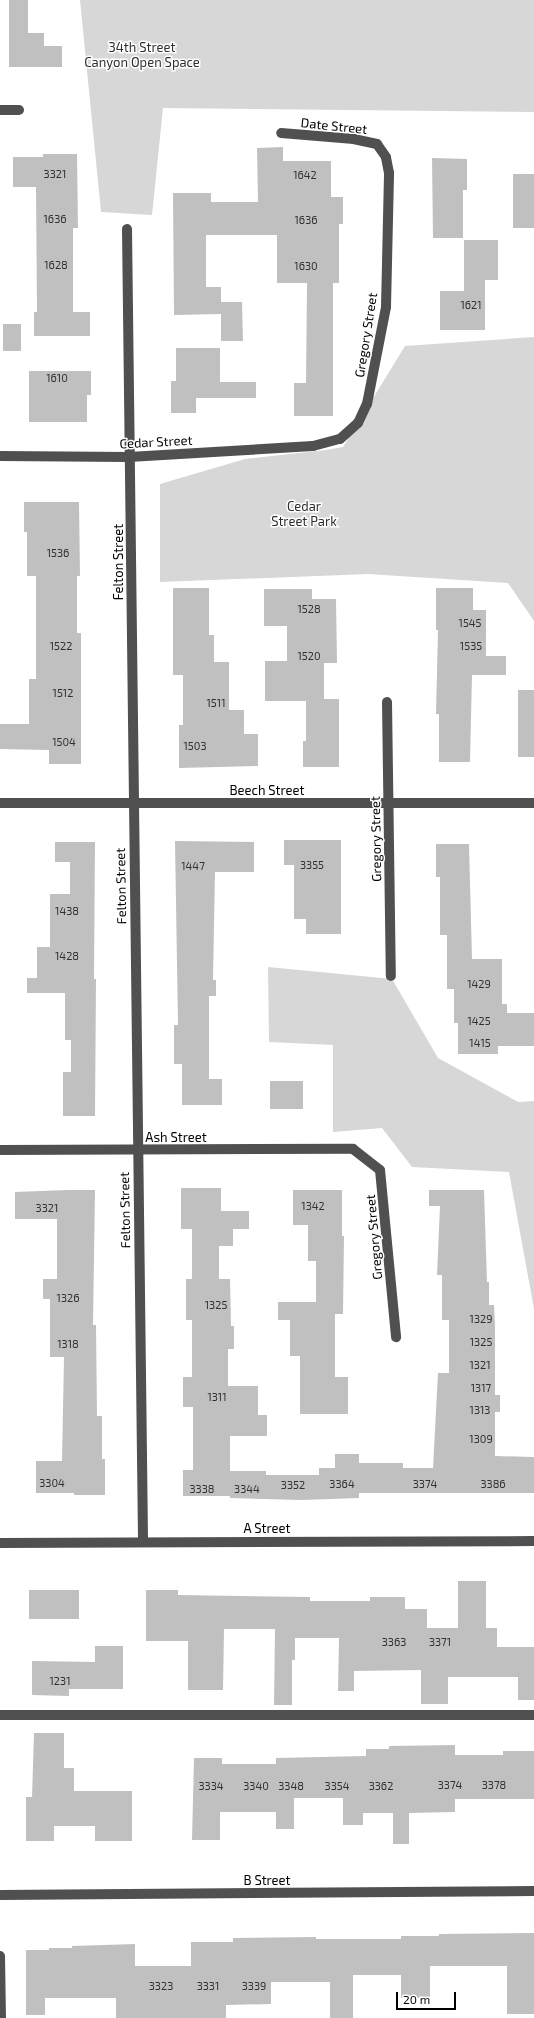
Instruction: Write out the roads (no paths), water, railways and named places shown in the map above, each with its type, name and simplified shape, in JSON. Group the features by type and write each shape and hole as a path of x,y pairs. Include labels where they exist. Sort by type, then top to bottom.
{"street":[{"path":"0,110 19,110"},
{"name":"Date Street","path":"281,133 354,139 377,144 386,157 389,173"},
{"name":"Gregory Street","path":"313,446 340,439 358,423 367,404 386,307 389,173"},
{"name":"Felton Street","path":"127,230 137,1150 143,1542"},
{"name":"Cedar Street","path":"0,456 129,457 313,446"},
{"name":"Gregory Street","path":"387,702 391,976"},
{"name":"Beech Street","path":"0,803 534,803"},
{"name":"Gregory Street","path":"353,1149 380,1170 396,1337"},
{"name":"Ash Street","path":"0,1150 353,1149"},
{"name":"A Street","path":"0,1543 534,1541"},
{"path":"0,1715 534,1715"},
{"name":"B Street","path":"0,1895 534,1891"},
{"path":"0,1956 1,2018"}],"park label":[{"name":"34th Street Canyon Open Space","path":"142,56"},
{"name":"Cedar Street Park","path":"304,514"}]}
